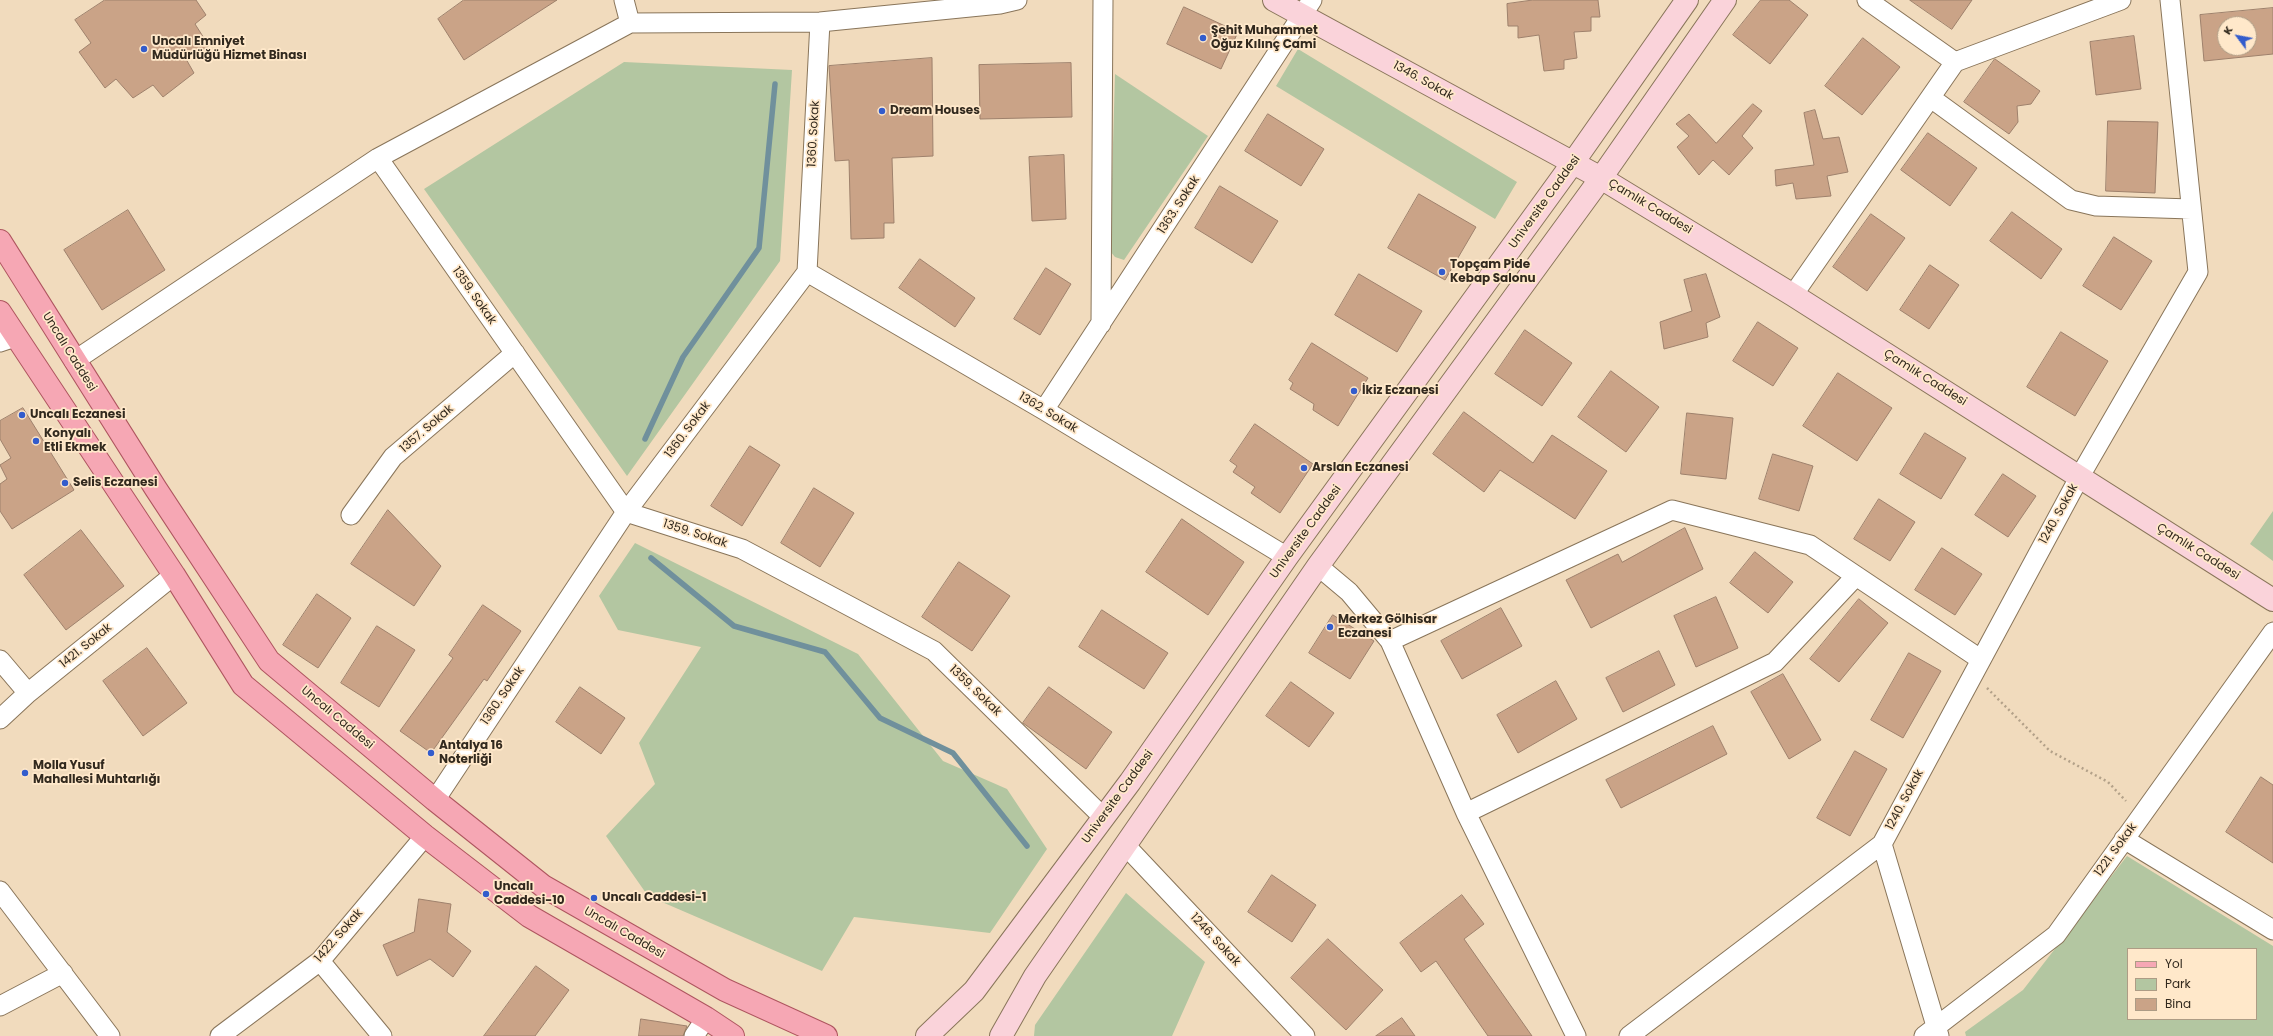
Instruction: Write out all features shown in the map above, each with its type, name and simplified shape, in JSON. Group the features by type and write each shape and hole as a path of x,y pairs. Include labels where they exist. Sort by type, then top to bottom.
{"main road":[{"name":"Uncalı Caddesi","path":"0,241 74,361 269,662 435,800 543,886 725,990 826,1036"},
{"path":"0,312 8,340 174,575 243,685 425,836 529,916 706,1018 733,1036"}],"street":[{"path":"624,0 630,23"},
{"path":"74,361 378,158 630,23 820,22 1000,4 1017,0"},
{"path":"1101,324 1103,0"},
{"name":"1346. Sokak","path":"1274,0 1307,7 1572,164"},
{"name":"Universite Caddesi","path":"927,1036 974,991 1104,818 1287,557 1572,164 1687,0"},
{"path":"1001,1036 1035,976 1318,566 1601,178 1725,0"},
{"path":"1867,0 1955,62"},
{"path":"1793,295 1932,98 1955,62 2121,0"},
{"name":"1240. Sokak","path":"1629,1036 1882,844 1980,659 2080,476 2198,272 2170,0"},
{"name":"1363. Sokak","path":"1044,410 1307,7"},
{"name":"1360. Sokak","path":"435,800 626,512 807,272 820,22"},
{"path":"1932,98 2071,200 2096,206 2191,209"},
{"name":"1359. Sokak","path":"378,158 626,512 742,549 934,651 1104,818"},
{"name":"Çamlık Caddesi","path":"1572,164 1601,178 1793,295 2273,600"},
{"name":"1362. Sokak","path":"807,272 1044,410 1287,557"},
{"name":"1357. Sokak","path":"351,515 393,457 515,354"},
{"path":"1390,641 1672,510 1810,545 1855,577 1980,659"},
{"path":"1318,566 1349,592 1390,641 1466,813 1576,1036"},
{"name":"1421. Sokak","path":"0,719 28,693 174,575"},
{"path":"1466,813 1775,662 1855,577"},
{"name":"1221. Sokak","path":"1933,1033 2056,935 2273,632"},
{"path":"0,660 28,693"},
{"name":"1422. Sokak","path":"220,1036 320,961 425,836"},
{"path":"2124,838 2273,930"},
{"path":"1882,844 1933,1033"},
{"name":"1246. Sokak","path":"1125,845 1305,1036"},
{"path":"0,891 110,1036"},
{"path":"320,961 382,1036"},
{"path":"0,1006 63,973"},
{"path":"694,1036 706,1018"}],"path":[{"path":"1986,686 2050,751 2108,782 2126,802"}],"green space":[{"path":"1298,49 1517,182 1495,219 1276,86"},
{"path":"624,62 792,70 780,261 627,476 424,189"},
{"path":"1115,74 1208,136 1124,260 1115,257 1110,251"},
{"path":"2273,511 2273,561 2250,544"},
{"path":"635,543 858,654 943,761 1007,789 1047,849 990,933 854,917 822,971 648,896 606,836 655,784 639,743 701,647 618,630 599,596"},
{"path":"2127,856 2273,946 2273,1036 1966,1036 1965,1032 2023,990"},
{"path":"1126,893 1205,962 1172,1036 1034,1036 1035,1025"}],"building":[{"name":"Uncalı Emniyet Müdürlüğü Hizmet Binası","path":"105,0 196,0 206,15 195,24 209,46 186,59 194,73 163,97 153,85 133,98 116,79 105,88 79,52 91,43 75,20"},
{"path":"464,0 557,0 464,60 438,19"},
{"path":"1533,0 1598,0 1600,17 1591,17 1591,31 1574,32 1577,58 1564,60 1564,69 1544,71 1539,35 1518,38 1518,26 1508,26 1507,4"},
{"path":"1761,0 1789,0 1808,15 1770,64 1733,35"},
{"path":"1910,0 1972,0 1952,29"},
{"name":"Şehit Muhammet Oğuz Kılınç Cami","path":"1184,7 1238,32 1221,69 1167,44"},
{"path":"2273,8 2273,54 2257,56 2257,16 2217,16 2217,56 2253,56 2204,61 2200,15"},
{"path":"2134,36 2141,89 2096,95 2090,42"},
{"path":"1863,38 1900,67 1862,115 1825,86"},
{"name":"Dream Houses","path":"932,58 933,156 892,158 894,223 884,223 884,238 851,239 849,160 835,161 829,66"},
{"path":"1995,59 2040,91 2031,104 2017,106 2018,122 2009,134 1964,102"},
{"path":"1071,63 1072,117 980,119 979,65"},
{"path":"1753,104 1762,111 1742,136 1753,148 1729,175 1713,160 1699,175 1677,147 1689,136 1676,124 1689,114 1716,143"},
{"path":"1815,110 1823,139 1839,137 1848,172 1827,176 1831,196 1796,199 1793,183 1776,186 1775,170 1814,165 1804,113"},
{"path":"1268,114 1324,149 1301,186 1245,151"},
{"path":"2108,121 2158,122 2155,193 2106,191"},
{"path":"1928,133 1977,168 1950,206 1901,170"},
{"path":"1064,155 1066,219 1032,221 1029,157"},
{"path":"1220,186 1278,221 1252,263 1195,228"},
{"path":"1419,194 1476,227 1445,280 1388,248"},
{"path":"128,210 165,270 102,310 64,250"},
{"path":"2012,212 2062,249 2041,279 1990,241"},
{"path":"1871,214 1905,238 1867,291 1833,267"},
{"path":"2114,237 2152,261 2121,310 2083,286"},
{"path":"920,259 975,298 955,327 899,288"},
{"path":"1930,265 1959,285 1929,329 1900,310"},
{"path":"1046,268 1071,284 1040,335 1014,319"},
{"path":"1359,274 1422,311 1397,352 1335,315"},
{"path":"1706,274 1720,317 1706,323 1708,337 1664,349 1660,322 1692,311 1684,280"},
{"path":"1758,322 1798,348 1773,386 1733,361"},
{"path":"1525,330 1572,363 1542,406 1495,374"},
{"path":"2061,332 2108,361 2075,416 2027,387"},
{"path":"1312,343 1368,378 1338,426 1313,410 1314,404 1290,389 1293,383 1289,380"},
{"path":"1611,371 1659,407 1626,452 1578,417"},
{"path":"1838,373 1892,408 1857,461 1803,426"},
{"path":"23,408 74,490 12,529 0,511 0,484 7,479 0,465 11,458 0,439 0,421"},
{"path":"1464,412 1533,463 1552,435 1607,471 1575,519 1500,470 1484,492 1433,454"},
{"path":"1687,413 1733,418 1726,479 1681,474"},
{"path":"1255,424 1313,464 1280,513 1251,493 1255,487 1233,472 1237,466 1230,461"},
{"path":"1925,433 1966,458 1941,499 1900,474"},
{"path":"750,446 780,465 742,526 711,506"},
{"path":"1773,454 1813,466 1799,511 1759,499"},
{"path":"2003,474 2036,496 2008,537 1975,515"},
{"path":"814,488 854,513 820,567 781,543"},
{"path":"1879,499 1915,522 1890,561 1854,539"},
{"path":"388,510 441,566 414,606 351,564"},
{"path":"1182,519 1244,562 1208,615 1146,572"},
{"path":"1685,528 1703,569 1591,628 1566,580 1618,554 1622,562"},
{"path":"81,530 124,586 66,630 24,575"},
{"path":"1942,548 1982,574 1955,615 1915,590"},
{"path":"1755,552 1793,582 1768,613 1730,583"},
{"path":"959,562 1010,596 972,651 922,617"},
{"path":"317,594 351,618 318,668 283,645"},
{"path":"1716,597 1738,648 1696,667 1674,616"},
{"path":"1859,599 1888,623 1839,682 1810,659"},
{"path":"483,605 521,631 487,681 484,679 431,753 400,731 453,658 449,655"},
{"path":"1501,608 1522,646 1462,679 1441,641"},
{"path":"1102,610 1168,653 1144,689 1079,647"},
{"path":"1333,615 1374,641 1350,679 1309,653"},
{"path":"377,626 415,650 379,707 341,683"},
{"path":"147,648 187,703 143,736 103,681"},
{"path":"1659,651 1675,685 1623,712 1606,678"},
{"path":"1909,653 1941,671 1903,738 1871,720"},
{"path":"1783,674 1821,740 1789,759 1751,692"},
{"path":"1556,681 1577,719 1518,753 1497,715"},
{"path":"1291,682 1334,713 1309,747 1266,716"},
{"path":"580,687 625,718 601,754 556,722"},
{"path":"1049,687 1112,732 1086,769 1023,723"},
{"path":"1713,726 1727,754 1621,808 1606,780"},
{"path":"1855,751 1887,769 1850,836 1817,818"},
{"path":"2261,777 2273,785 2273,863 2226,832"},
{"path":"1272,875 1316,905 1292,942 1248,912"},
{"path":"1462,895 1484,924 1464,939 1532,1036 1488,1036 1436,961 1421,972 1400,943"},
{"path":"419,899 451,904 447,932 471,951 453,977 430,959 397,976 383,945 414,932"},
{"path":"1328,939 1383,990 1346,1030 1291,978"},
{"path":"536,966 569,990 535,1036 484,1036"},
{"path":"1402,1018 1415,1036 1376,1036"},
{"path":"641,1019 687,1026 683,1036 639,1036"}],"waterway":[{"path":"645,439 683,357 759,248 775,84"},
{"path":"651,558 734,626 825,652 880,718 953,753 1027,846"}],"place":[{"name":"Şehit Muhammet Oğuz Kılınç Cami","path":"1203,38"},
{"name":"Uncalı Emniyet Müdürlüğü Hizmet Binası","path":"144,49"},
{"name":"Dream Houses","path":"882,111"},
{"name":"Topçam Pide Kebap Salonu","path":"1442,272"},
{"name":"İkiz Eczanesi","path":"1354,391"},
{"name":"Uncalı Eczanesi","path":"22,415"},
{"name":"Konyalı Etli Ekmek","path":"36,441"},
{"name":"Arslan Eczanesi","path":"1304,468"},
{"name":"Selis Eczanesi","path":"65,483"},
{"name":"Merkez Gölhisar Eczanesi","path":"1330,627"},
{"name":"Antalya 16 Noterliği","path":"431,753"},
{"name":"Molla Yusuf Mahallesi Muhtarlığı","path":"25,773"},
{"name":"Uncalı Caddesi-10","path":"486,894"},
{"name":"Uncalı Caddesi-1","path":"594,898"}]}
